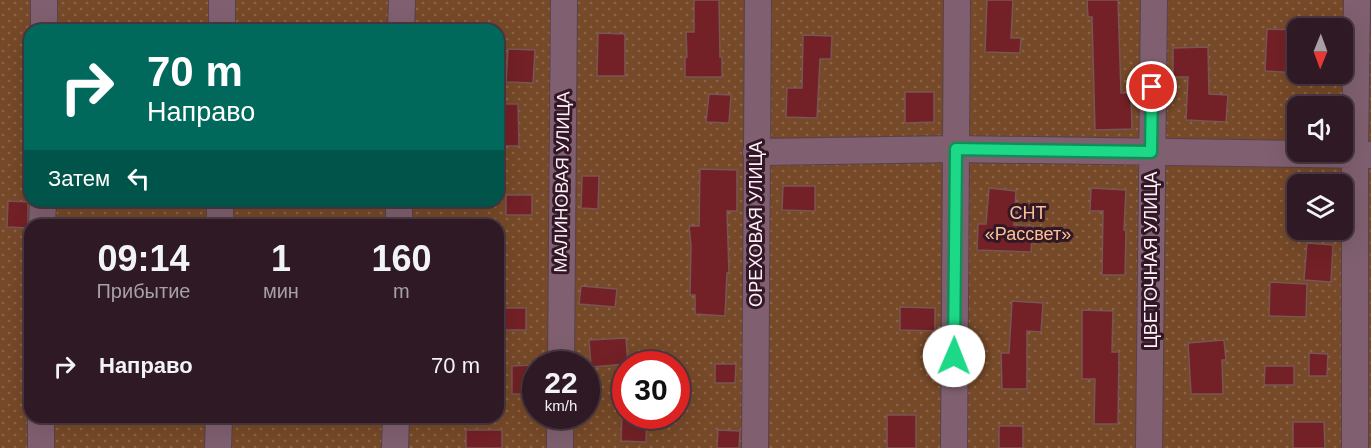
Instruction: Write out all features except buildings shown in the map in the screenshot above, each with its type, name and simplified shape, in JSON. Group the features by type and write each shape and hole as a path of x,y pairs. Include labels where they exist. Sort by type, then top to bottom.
{"street":[{"path":"44,0 44,24"},
{"path":"222,0 222,24"},
{"path":"401,24 402,0"},
{"name":"МАЛИНОВАЯ УЛИЦА","path":"561,351 564,0"},
{"name":"ОРЕХОВАЯ УЛИЦА","path":"755,448 758,0"},
{"path":"954,448 957,0"},
{"name":"ЦВЕТОЧНАЯ УЛИЦА","path":"1149,448 1154,0"},
{"path":"1355,448 1363,155 1357,0"},
{"path":"756,152 956,149 1363,155"},
{"path":"41,423 41,448"},
{"path":"218,448 219,423"},
{"path":"395,448 396,423"},
{"path":"560,429 560,448"}],"green space":[{"name":"СНТ «Рассвет»","path":"0,0 1371,0 1371,448 0,448"}],"route":[{"path":"954,356 956,149 1151,152 1152,87"}]}
